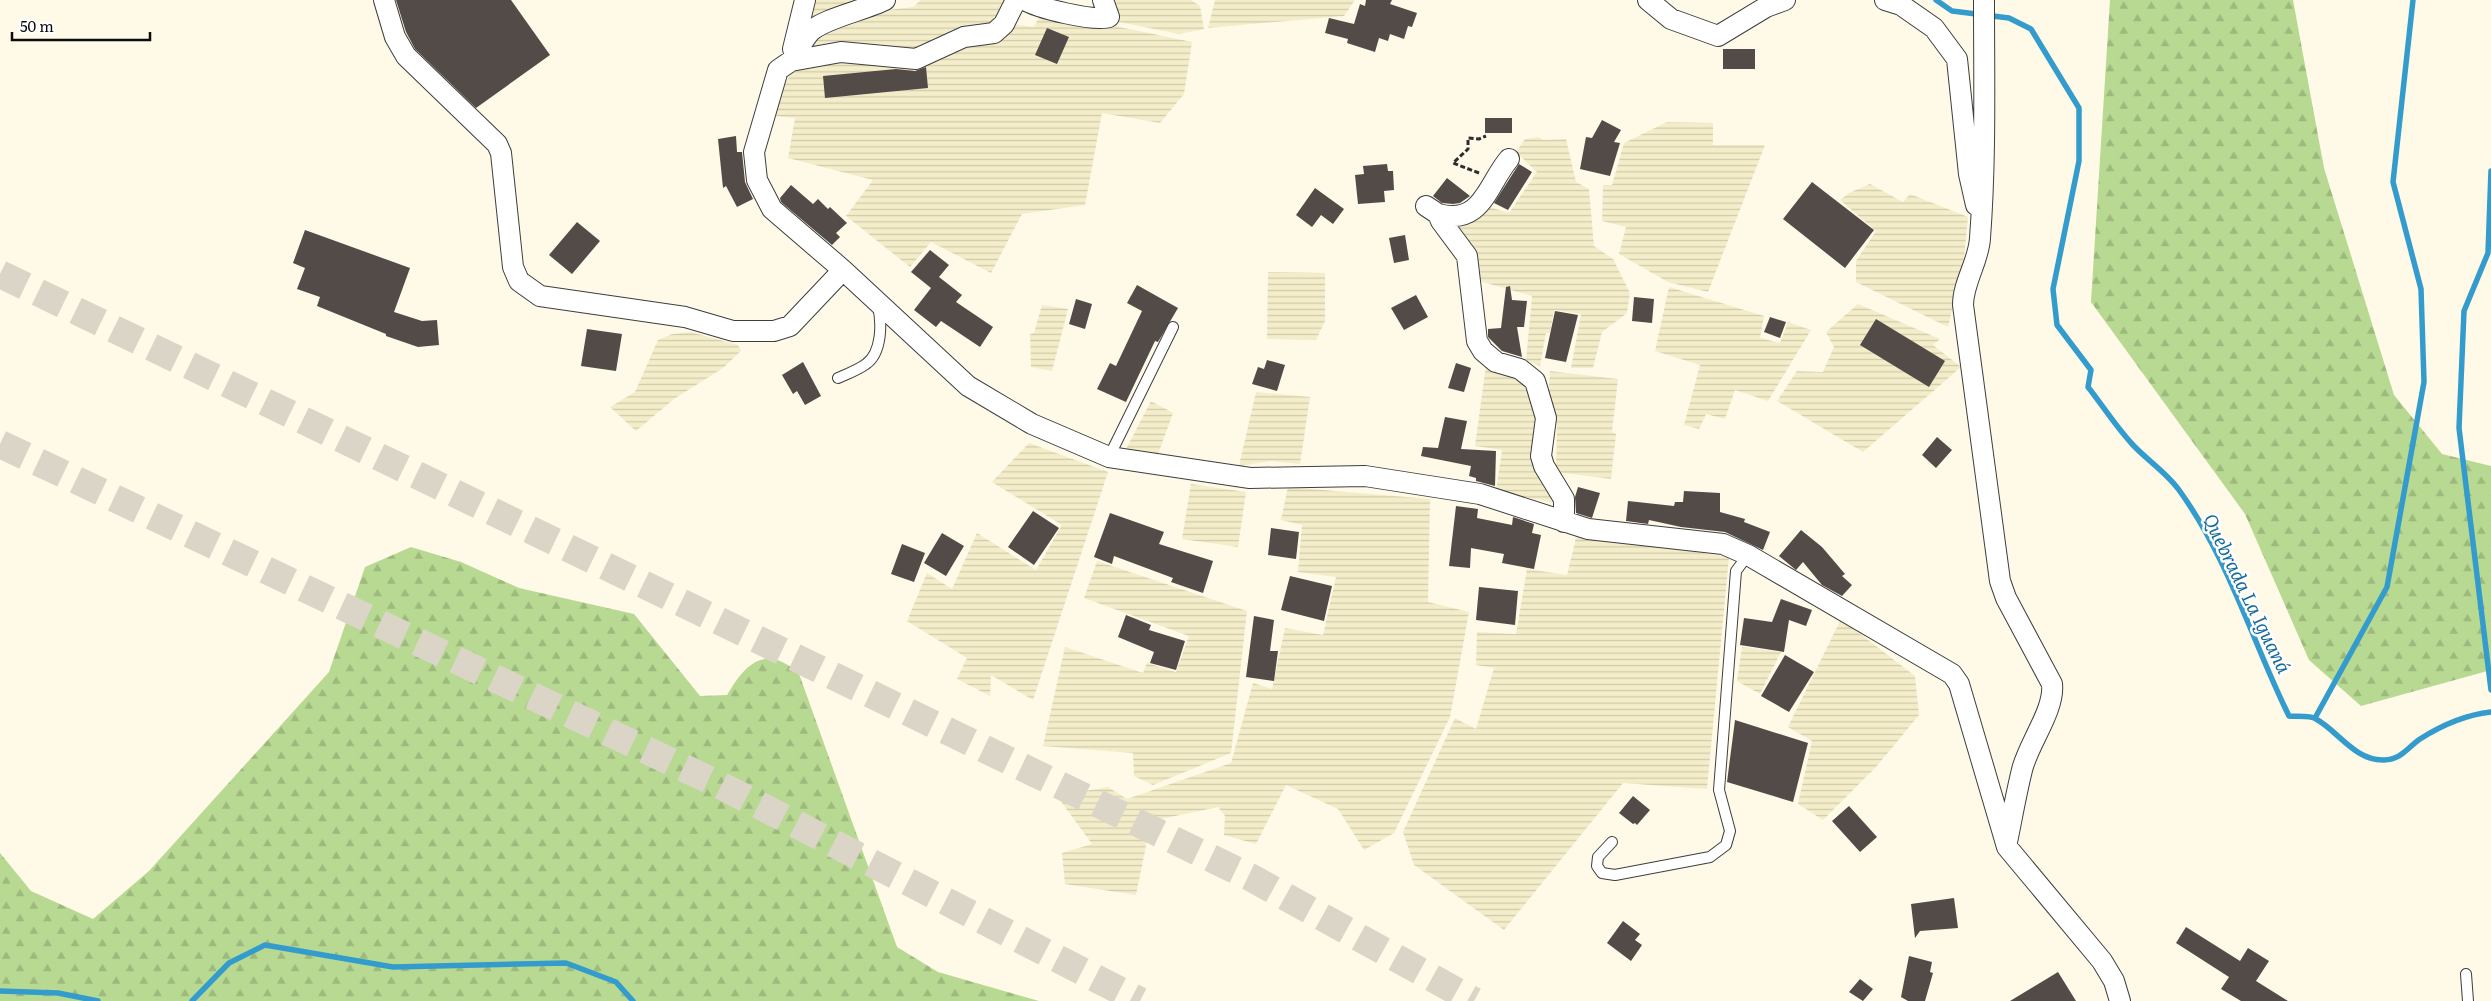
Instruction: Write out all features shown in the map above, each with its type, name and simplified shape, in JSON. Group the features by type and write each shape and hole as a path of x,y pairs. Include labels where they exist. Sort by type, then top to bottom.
{"street":[{"path":"384,0 394,37 406,56 497,144 504,164 513,267 519,281 540,296 685,317 734,331 774,331 790,326 843,270"},
{"path":"791,61 805,0"},
{"path":"791,61 811,31 840,17 869,8 885,0"},
{"path":"1103,0 1110,14 1109,17 1105,18 1086,18 1024,0 994,34 964,37 916,59 841,52 784,64 774,77 754,152 754,170 762,191 772,209 843,270 968,386 1032,424 1109,457 1250,478 1366,476 1384,478 1480,494 1588,529 1723,544 1748,554 1952,674 1959,684 2007,846 2102,961 2114,981 2120,1001"},
{"path":"1648,0 1671,19 1718,36 1766,7 1784,0"},
{"path":"1885,0 1901,5 1934,28 1957,59 1969,174 1981,229"},
{"path":"1984,0 1984,189 1980,248 1964,296 1963,305 1996,561 2006,598 2052,684 2053,690 2022,770 2007,846"},
{"path":"1509,159 1493,181 1480,205 1469,213 1451,217 1432,210 1467,256 1477,341 1481,348 1496,362 1520,369 1534,382 1546,418 1541,456 1544,466 1564,499 1564,522"}],"lane":[{"path":"838,378 867,364 876,353 881,320 877,302"},
{"path":"1109,457 1173,327"},
{"path":"1612,842 1598,857 1597,866 1602,873 1615,875 1710,857 1726,845 1730,831 1719,790 1736,571 1748,554"},
{"path":"2466,974 2468,1001"}],"path":[{"path":"1486,136 1479,139 1468,138 1468,149 1454,163 1480,173 1493,181"}],"shaded area":[{"path":"809,0 869,0 801,35"},
{"path":"921,0 1009,0 994,23 916,57 796,58 815,36 855,14 913,7"},
{"path":"1109,0 1191,0 1200,6 1204,29 1179,34 1119,22"},
{"path":"1215,0 1355,0 1344,16 1208,28"},
{"path":"1042,11 1192,42 1184,94 1160,123 1102,113 1085,205 1022,214 991,273 931,242 910,267 846,216 873,180 788,158 795,118 775,116 778,95 796,66 837,56 875,61 1012,24 1034,27"},
{"path":"1667,122 1713,123 1713,145 1765,145 1708,292 1668,282 1619,254 1626,227 1602,221 1603,185 1612,185 1624,143"},
{"path":"1539,137 1543,140 1566,139 1576,182 1589,189 1594,246 1613,259 1630,293 1627,313 1602,332 1593,368 1571,368 1581,314 1554,310 1550,333 1546,333 1540,366 1526,361 1532,296 1479,281 1457,224 1483,205 1509,213 1537,172 1516,152 1525,139"},
{"path":"1870,184 1903,202 1910,194 1968,217 1964,258 1948,327 1856,282 1856,261 1876,231 1840,200 1849,193"},
{"path":"1268,272 1325,273 1325,321 1316,340 1267,339"},
{"path":"1669,287 1764,316 1760,338 1780,343 1788,322 1811,330 1768,401 1735,390 1725,419 1706,414 1699,429 1684,425 1700,365 1655,351"},
{"path":"1858,304 1940,339 1933,345 1961,367 1863,452 1777,401 1797,371 1823,372 1834,347 1826,332"},
{"path":"1042,305 1068,309 1052,371 1031,367 1030,334 1034,333"},
{"path":"691,332 738,345 741,351 723,368 674,399 636,431 610,407 635,392 658,340 672,334"},
{"path":"1486,365 1533,386 1560,504 1496,491 1502,450 1475,446"},
{"path":"1550,371 1618,379 1612,432 1616,434 1611,479 1556,472 1557,423 1548,398"},
{"path":"1256,392 1310,397 1300,464 1271,461 1239,466"},
{"path":"1151,401 1173,413 1157,457 1125,451"},
{"path":"1029,443 1108,472 1033,700 991,675 990,696 957,679 967,658 907,621 927,573 952,589 977,533 1036,570 1062,525 992,482"},
{"path":"1191,484 1246,492 1238,547 1182,539"},
{"path":"1288,487 1430,499 1428,602 1469,612 1450,717 1394,833 1364,850 1338,809 1286,785 1256,844 1224,835 1225,816 1218,807 1151,821 1136,895 1065,884 1062,853 1092,844 1057,796 1108,787 1127,799 1231,763 1253,683 1272,689 1285,628 1323,635 1336,577 1298,572 1302,525 1281,520"},
{"path":"1577,534 1729,557 1707,789 1623,783 1504,930 1414,865 1403,832 1455,718 1476,729 1494,668 1476,665 1477,632 1516,634 1527,569 1567,575"},
{"path":"1097,561 1247,611 1231,753 1153,785 1134,776 1133,753 1043,746 1065,647 1143,673 1147,663 1176,672 1189,636 1084,598"},
{"path":"1841,619 1915,676 1919,715 1876,767 1823,820 1798,804 1812,741 1788,727"},
{"path":"1742,647 1781,652 1760,694 1737,681"}],"green space":[{"path":"2110,0 2293,0 2324,168 2394,395 2442,454 2491,466 2491,670 2361,706 2309,660 2245,514 2091,302"},
{"path":"411,547 461,562 519,588 634,614 700,696 727,695 745,670 758,661 765,659 779,661 798,671 897,947 938,972 1039,1001 0,1001 0,853 31,891 93,919 149,871 329,672 365,567"}],"building":[{"path":"396,0 511,0 550,55 476,108 415,49 406,32"},
{"path":"1366,0 1392,0 1390,4 1417,13 1412,27 1408,26 1404,39 1390,34 1388,41 1379,38 1375,52 1347,43 1348,39 1325,33 1329,18 1354,24 1360,4 1365,6"},
{"path":"1047,28 1069,37 1057,64 1035,55"},
{"path":"1723,49 1755,49 1755,69 1723,69"},
{"path":"926,67 928,88 825,98 823,76 896,69 915,71"},
{"path":"1485,118 1512,118 1512,133 1485,133"},
{"path":"1602,120 1621,130 1614,142 1620,143 1610,176 1580,169 1586,137 1592,138"},
{"path":"736,136 737,152 742,152 745,182 753,199 737,207 726,186 723,188 718,139"},
{"path":"1387,164 1388,171 1393,171 1394,190 1384,191 1385,202 1358,204 1355,175 1364,174 1363,166"},
{"path":"1519,164 1532,172 1508,210 1494,203"},
{"path":"1447,178 1470,196 1460,203 1453,204 1442,203 1433,196"},
{"path":"1812,182 1874,230 1845,268 1783,219"},
{"path":"791,185 813,204 818,199 828,209 830,207 847,223 836,233 840,237 832,245 781,202 780,198"},
{"path":"1315,188 1344,209 1333,224 1321,215 1312,227 1296,215"},
{"path":"577,222 600,241 572,274 549,255"},
{"path":"305,230 410,268 394,312 422,321 437,320 439,345 418,347 386,336 386,334 317,306 320,297 297,289 305,268 293,263"},
{"path":"1405,235 1409,260 1394,263 1389,238"},
{"path":"930,250 949,265 939,277 962,295 956,302 993,327 980,347 941,321 936,327 914,310 931,288 911,272"},
{"path":"1137,285 1178,308 1158,342 1155,341 1126,402 1097,389 1110,363 1116,366 1142,311 1127,303"},
{"path":"1510,286 1512,300 1527,301 1524,327 1517,327 1522,357 1502,351 1488,337 1488,329 1501,328 1506,287"},
{"path":"1416,295 1428,317 1404,330 1391,308"},
{"path":"1634,297 1654,299 1652,323 1632,321"},
{"path":"1076,299 1092,304 1085,329 1069,324"},
{"path":"1555,311 1578,315 1566,362 1545,358"},
{"path":"1770,317 1786,322 1780,338 1764,332"},
{"path":"1876,319 1945,361 1929,387 1860,345"},
{"path":"587,329 622,334 616,371 581,366"},
{"path":"1267,360 1285,365 1277,391 1252,384 1258,367 1264,369"},
{"path":"803,362 821,396 805,405 797,391 793,394 782,375"},
{"path":"1456,363 1471,368 1464,392 1448,388"},
{"path":"1445,417 1467,421 1461,449 1496,451 1495,486 1476,481 1476,478 1469,476 1471,466 1421,456 1423,447 1438,448"},
{"path":"1937,437 1952,450 1936,468 1922,455"},
{"path":"1578,487 1600,493 1592,518 1576,513 1575,497"},
{"path":"1684,491 1720,493 1720,512 1745,519 1744,522 1770,532 1763,550 1725,532 1681,527 1649,520 1648,524 1626,521 1628,501 1674,506 1675,502 1683,502"},
{"path":"1456,506 1478,509 1477,518 1512,525 1513,517 1534,524 1532,533 1541,535 1534,569 1502,563 1504,554 1471,548 1470,568 1449,566"},
{"path":"1033,511 1059,528 1034,565 1008,547"},
{"path":"1110,513 1164,532 1159,544 1213,561 1203,593 1171,582 1173,578 1114,556 1112,564 1094,557"},
{"path":"1271,528 1299,532 1296,559 1268,555"},
{"path":"1801,530 1822,547 1845,574 1842,576 1852,585 1842,596 1822,585 1803,562 1796,570 1779,556"},
{"path":"942,533 964,546 946,576 924,563"},
{"path":"902,544 925,553 914,582 891,574"},
{"path":"1290,576 1332,586 1324,621 1281,610"},
{"path":"1479,587 1518,591 1515,625 1476,620"},
{"path":"1781,599 1812,610 1806,626 1789,620 1784,652 1740,645 1744,618 1772,622"},
{"path":"1126,615 1151,625 1149,630 1185,641 1176,670 1150,663 1154,652 1118,637"},
{"path":"1254,616 1274,620 1270,651 1278,651 1274,681 1246,677"},
{"path":"1785,655 1814,672 1789,712 1761,696"},
{"path":"1735,720 1808,743 1793,802 1727,782"},
{"path":"1633,796 1650,810 1637,825 1619,813"},
{"path":"1849,806 1877,837 1860,852 1832,821"},
{"path":"1954,898 1958,928 1920,931 1915,938 1911,904"},
{"path":"1623,921 1640,934 1635,940 1642,945 1631,961 1607,943"},
{"path":"2186,927 2240,961 2248,948 2269,961 2256,981 2288,1001 2241,1001 2221,989 2229,977 2176,943"},
{"path":"1909,956 1932,962 1930,972 1933,973 1925,1001 1908,1001 1901,997"},
{"path":"2058,972 2076,1001 2010,1001"},
{"path":"1860,979 1873,989 1863,1001 1849,992"}],"waterway":[{"name":"Quebrada La Iguaná","path":"1936,0 1952,11 2009,18 2031,29 2079,108 2079,161 2053,289 2057,325 2091,370 2088,387 2115,424 2139,451 2174,484 2197,516 2226,572 2289,716 2313,718 2324,724 2364,756 2384,760 2395,758 2420,739 2445,725 2462,718 2491,712"},
{"path":"2315,718 2387,587 2424,382 2421,289 2393,182 2413,0"},
{"path":"2491,171 2488,253 2464,311 2459,428 2491,690"},
{"path":"192,1001 229,963 265,945 393,967 566,963 616,982 633,1001"},
{"path":"0,991 58,993 98,1001"}],"tunnel":[{"path":"0,274 1250,877 1474,1001"},
{"path":"0,444 718,784 1140,1001"}]}
